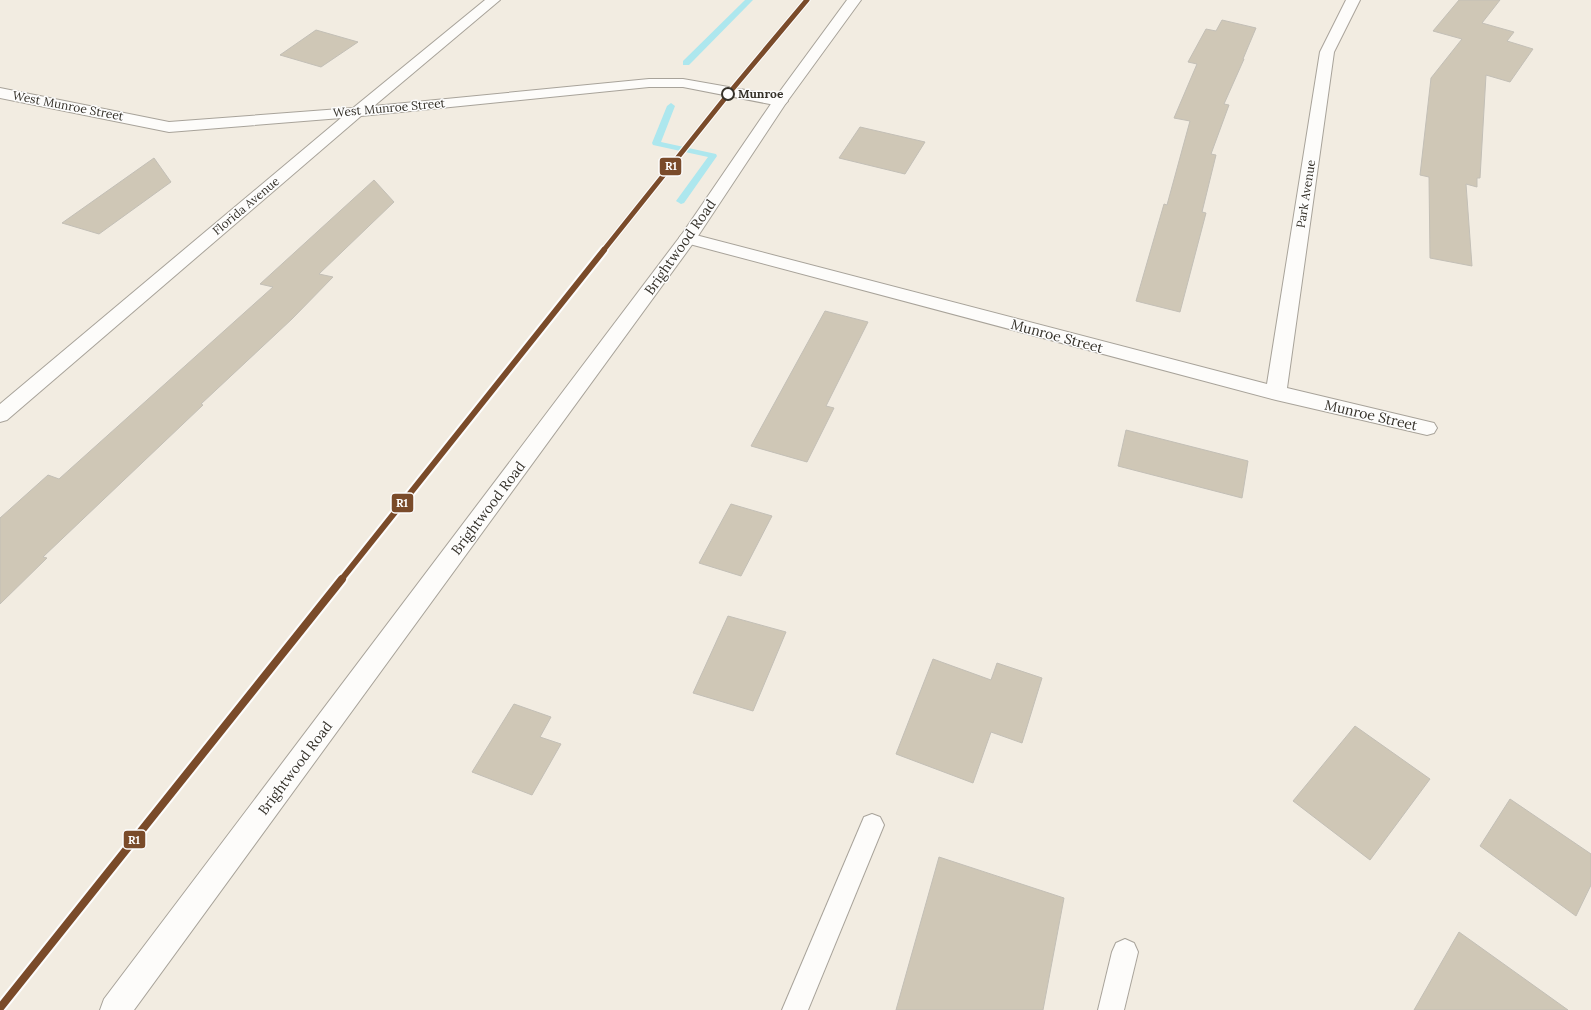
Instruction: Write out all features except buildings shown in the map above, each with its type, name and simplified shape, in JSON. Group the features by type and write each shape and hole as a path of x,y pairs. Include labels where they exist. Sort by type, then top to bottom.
{"street":[{"name":"Florida Avenue","path":"0,414 357,112 493,0"},
{"name":"Brightwood Road","path":"115,1010 688,238 780,101 854,0"},
{"name":"Park Avenue","path":"1276,393 1327,52 1353,0"},
{"name":"West Munroe Street","path":"0,93 169,127 357,112 649,83 684,83 780,101"},
{"name":"Munroe Street","path":"688,238 1276,393 1427,428"}],"lane":[{"path":"795,1010 872,825"},
{"path":"1111,1010 1125,952"}],"waterway":[{"path":"686,63 749,0"},
{"path":"671,106 656,143 713,156 681,201"}],"transit line":[{"name":"R1","path":"0,1008 730,92 807,0"}],"place":[{"name":"Munroe","path":"728,94"}]}
